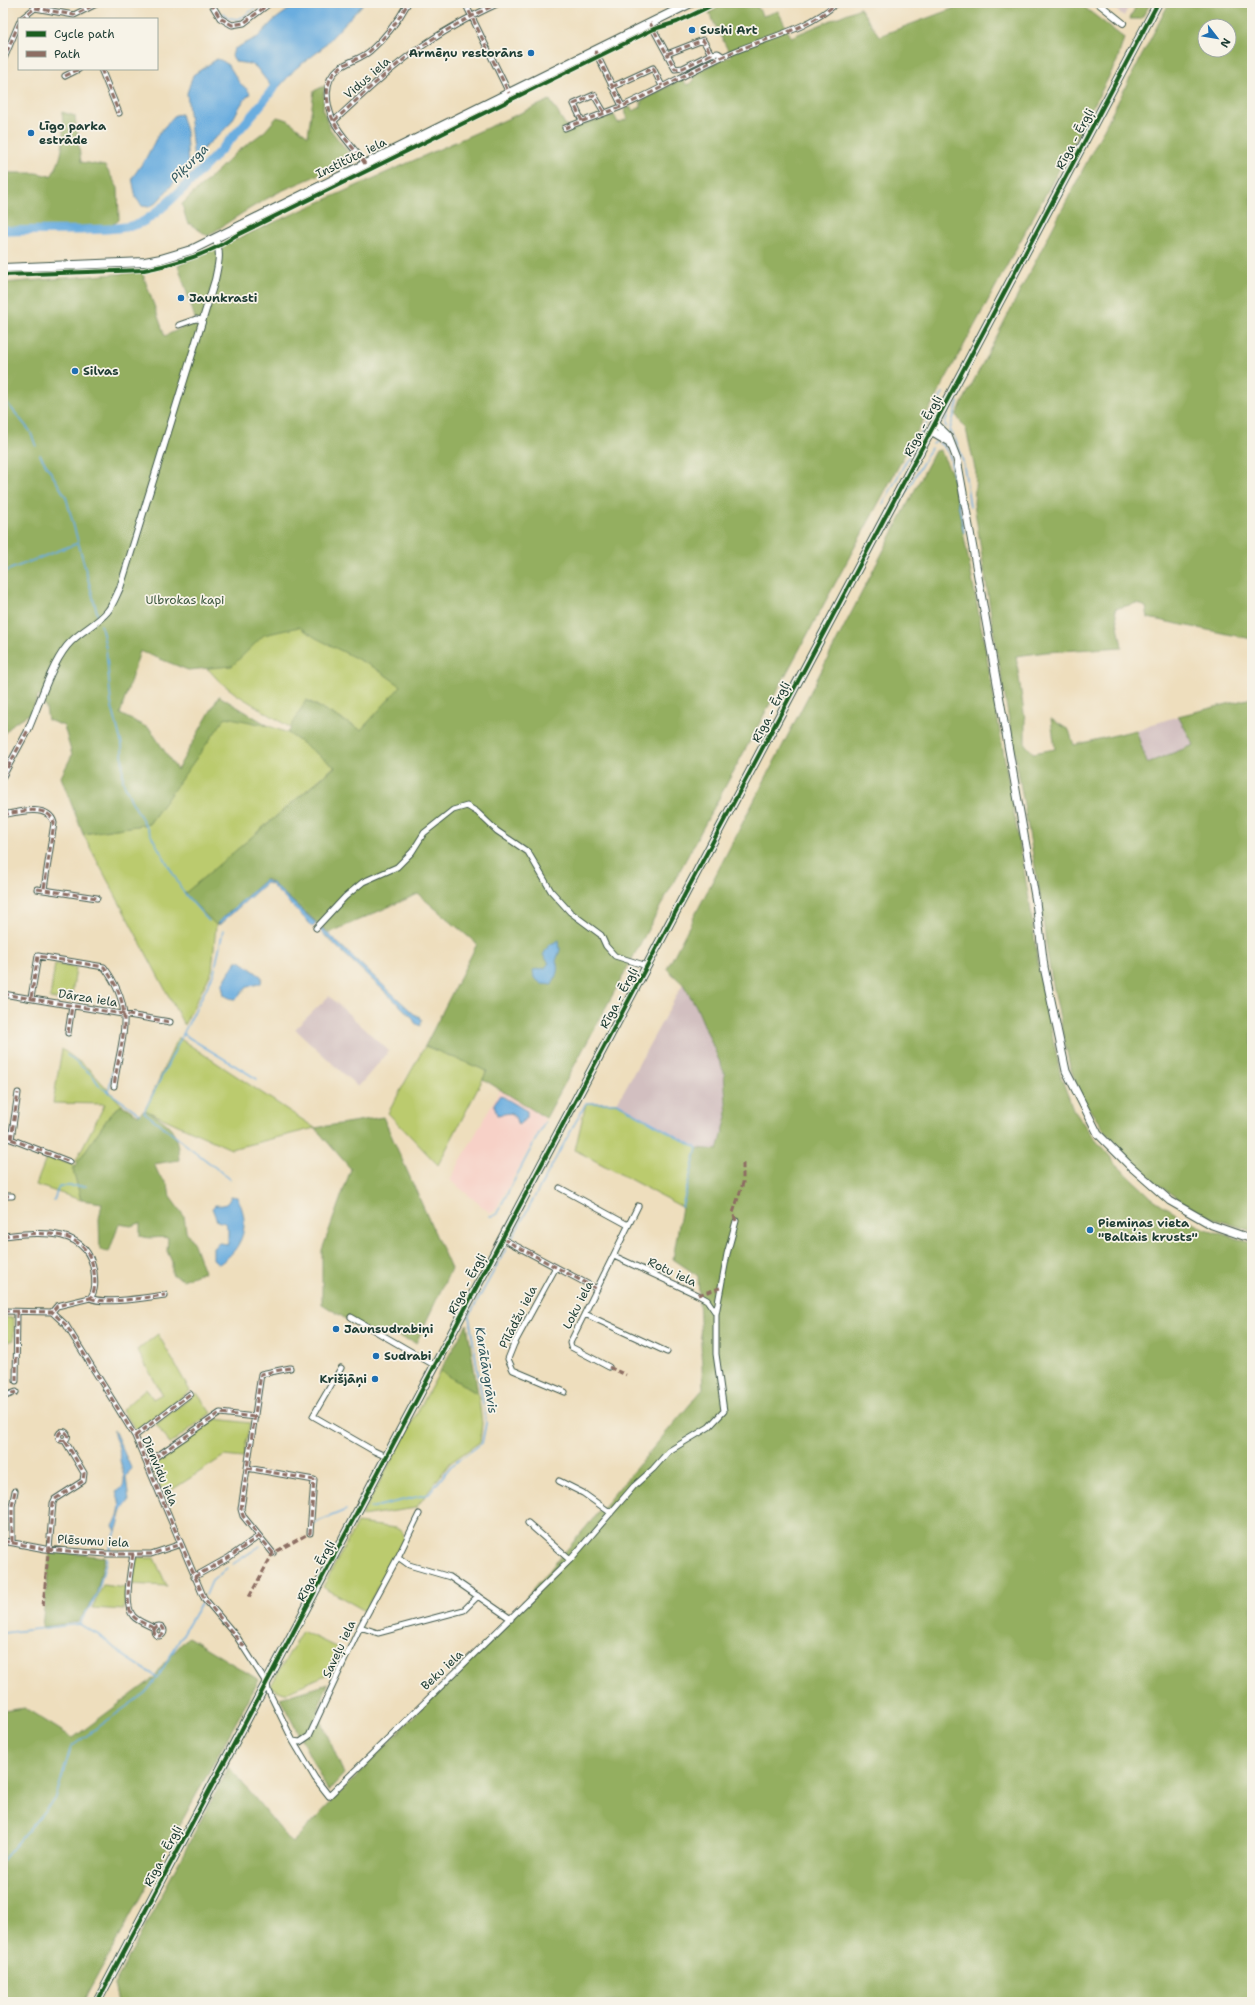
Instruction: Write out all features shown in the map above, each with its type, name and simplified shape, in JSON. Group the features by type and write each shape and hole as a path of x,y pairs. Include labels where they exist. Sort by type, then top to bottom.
{"main road":[{"name":"Institūta iela","path":"3,268 153,260 183,252 215,238 691,3"},
{"name":"Rīga - Ērgļi","path":"97,2002 436,1366 1158,3"},
{"path":"935,423 945,432 957,459 1036,902 1044,967 1066,1071 1098,1134 1159,1193 1189,1213 1212,1225 1252,1239"},
{"path":"931,432 950,442"}],"street":[{"path":"22,18 34,6 75,17 98,3"},
{"path":"211,3 220,18 232,25 244,23 270,3"},
{"path":"365,164 348,144 334,121 326,99 330,79 337,70 370,51 386,36 398,22 408,3"},
{"path":"465,3 509,93"},
{"name":"Vidus iela","path":"334,121 419,48 471,16 499,3"},
{"path":"566,128 622,106 724,57 799,28 821,16 836,3"},
{"path":"1098,3 1123,23"},
{"path":"650,23 675,69 683,68 711,54 718,53 724,57"},
{"path":"3,61 18,26"},
{"path":"667,54 703,40 711,54"},
{"path":"594,51 622,106"},
{"path":"612,87 653,68 662,86"},
{"path":"65,76 77,70"},
{"path":"101,70 119,113"},
{"path":"582,121 574,104 594,94 604,112"},
{"path":"3,776 28,730 66,647 78,634 106,614 114,604 220,259 219,246 215,238"},
{"path":"179,325 196,319 202,320"},
{"path":"316,928 345,897 363,882 397,867 412,852 424,833 453,810 467,806 478,812 498,831 528,852 551,890 570,912 601,935 606,946 615,956 647,966"},
{"path":"3,815 39,810 47,812 53,818 54,823 44,889"},
{"path":"37,889 96,898"},
{"path":"30,998 38,956 104,966 120,995 126,1022 114,1086"},
{"name":"Dārza iela","path":"3,994 170,1022"},
{"path":"68,1033 72,1006"},
{"path":"11,1139 18,1093"},
{"path":"3,1136 70,1162"},
{"path":"560,1188 628,1225"},
{"path":"3,1196 12,1196"},
{"name":"Loku iela","path":"609,1367 571,1347 570,1343 638,1206"},
{"path":"716,1314 727,1254 736,1221"},
{"path":"3,1236 54,1234 63,1236 78,1244 90,1259 94,1269 95,1281 93,1294 90,1298"},
{"path":"503,1239 598,1289"},
{"name":"Rotu iela","path":"614,1256 707,1300 716,1314"},
{"name":"Pīlādžu iela","path":"556,1267 514,1344 508,1359 513,1370 565,1392"},
{"path":"3,1311 52,1312 57,1306 90,1298 94,1301 165,1295"},
{"path":"16,1381 17,1312"},
{"name":"Dienvidu iela","path":"52,1312 66,1325 135,1436 204,1598 237,1637 267,1684 268,1690 293,1741 315,1778 329,1796"},
{"path":"585,1314 666,1352"},
{"name":"Beku iela","path":"329,1796 420,1705 570,1560 634,1486 653,1469 669,1451 709,1427 724,1411 716,1348 716,1314"},
{"path":"351,1317 436,1366"},
{"path":"273,1553 243,1516 241,1509 261,1374 290,1368"},
{"path":"341,1368 313,1416 374,1452 387,1457"},
{"path":"3,1397 16,1392"},
{"path":"135,1436 190,1394"},
{"path":"147,1464 220,1413 255,1417"},
{"path":"49,1549 53,1503 55,1498 83,1481 84,1473 65,1441"},
{"path":"248,1468 314,1480 310,1533"},
{"path":"559,1481 583,1493 611,1513"},
{"path":"12,1542 12,1506 15,1491"},
{"name":"Saveļu iela","path":"293,1741 300,1742 309,1736 360,1627 398,1557 418,1514"},
{"path":"528,1523 570,1560"},
{"path":"194,1577 228,1558 259,1536"},
{"name":"Plēsumu iela","path":"3,1541 49,1549 106,1554 158,1553 181,1544"},
{"path":"133,1554 129,1582 129,1606 133,1616 154,1628"},
{"path":"398,1557 409,1565 450,1577 510,1619"},
{"path":"360,1627 378,1633 464,1610 478,1596"}],"shaded area":[{"path":"1108,3 1130,3 1124,16"},
{"path":"1178,716 1194,745 1147,763 1136,730"},
{"path":"683,984 696,1006 724,1072 727,1116 718,1150 697,1148 617,1103"},
{"path":"329,996 389,1051 358,1087 295,1029"},
{"path":"501,1088 545,1119 495,1211 490,1213 450,1180"}],"green space":[{"path":"726,3 755,3 763,16 778,11 791,37 860,8 879,36 968,3 1079,3 1124,38 1117,61 1103,88 546,1118 483,1079 487,1071 425,1046 477,944 418,894 329,933 267,879 216,925 184,894 335,767 288,733 306,700 361,730 401,686 375,668 316,638 299,627 264,635 232,666 188,670 140,651 120,714 150,729 177,770 219,696 269,726 226,717 149,824 83,834 61,777 72,755 64,726 48,720 46,708 39,694 31,713 14,723 3,735 3,423 5,419 3,413 3,283 142,272 165,336 196,321 178,265 550,100 568,129 614,115 618,123 627,119 625,109 630,107 633,111 641,107 641,101 682,79 687,85 694,81 692,74 731,56 709,13"},
{"path":"1137,3 1151,3 1141,19 1130,19"},
{"path":"1169,3 1252,3 1252,639 1148,618 1146,607 1137,603 1115,609 1122,647 1046,652 1016,656 1025,720 1025,744 1033,753 1055,749 1051,719 1069,730 1074,745 1136,730 1147,763 1194,745 1178,716 1252,698 1252,1231 1215,1219 1191,1207 1162,1188 1129,1158 1102,1127 1082,1099 1070,1067 1048,960 1040,895 995,641 974,504 976,473 966,429 956,415"},
{"path":"324,86 323,110 330,129 351,156 325,172 270,197 208,236 187,222 182,204 237,152 265,131 277,117 288,120 308,136 314,91"},
{"path":"62,112 75,116 81,162 105,166 118,188 119,220 107,229 11,234 3,232 3,160 8,173 36,173 51,176 56,169 61,153 63,137"},
{"path":"940,450 951,472 957,500 986,652 1030,905 1039,971 1061,1077 1073,1109 1093,1137 1120,1168 1152,1198 1182,1218 1206,1229 1252,1243 1252,2002 118,2002 114,1985 229,1767 292,1843 514,1612 703,1389 698,1276 673,1259 682,1207 697,1148 718,1150 727,1117 724,1072 696,1006 683,984 667,969 935,451"},
{"name":"Ulbrokas kapi","path":"177,526 402,686 361,730 307,700 291,728 236,694 219,681 209,670 152,640"},
{"path":"226,716 269,726 288,733 335,766 185,894 216,925 212,971 184,1025 83,834 149,824"},
{"path":"55,964 76,968 71,1002 50,998"},
{"path":"178,1038 315,1128 231,1149 145,1110"},
{"path":"425,1046 487,1071 438,1165 388,1113"},
{"path":"62,1049 90,1070 122,1105 112,1112 77,1163 75,1162 105,1104 53,1103"},
{"path":"586,1103 617,1103 697,1148 682,1207 575,1150"},
{"path":"122,1105 138,1115 145,1110 154,1115 167,1124 174,1135 177,1142 179,1160 154,1164 159,1175 168,1185 170,1197 184,1216 186,1231 194,1244 204,1272 183,1280 172,1274 172,1262 167,1251 168,1238 147,1238 140,1236 140,1223 131,1226 119,1224 109,1252 100,1250 99,1219 102,1203 81,1200 73,1169 112,1112"},
{"path":"383,1117 451,1269 416,1343 390,1333 380,1340 322,1304 322,1250 351,1169 315,1128"},
{"path":"47,1156 75,1166 73,1169 81,1200 36,1185"},
{"path":"3,1317 14,1318 14,1340 3,1343"},
{"path":"467,1324 478,1394 440,1371"},
{"path":"158,1334 190,1391 137,1431 122,1410 146,1388 153,1399 162,1394 137,1350"},
{"path":"440,1371 478,1394 482,1423 480,1442 450,1463 416,1508 361,1516"},
{"path":"197,1393 211,1413 170,1444 156,1424"},
{"path":"216,1419 250,1423 243,1458 224,1456 164,1495 151,1465"},
{"path":"357,1523 396,1528 402,1531 405,1538 365,1611 323,1587"},
{"path":"50,1551 105,1557 96,1595 78,1622 42,1627"},
{"path":"133,1558 154,1558 167,1586 130,1584"},
{"path":"103,1585 126,1588 124,1610 92,1608"},
{"path":"302,1631 344,1651 335,1671 284,1693 270,1687"},
{"path":"188,1637 259,1680 83,2002 3,2002 3,1711 25,1708 73,1738 154,1678 164,1663"},
{"path":"328,1684 317,1711 344,1774 328,1791 280,1698"}],"water":[{"path":"298,3 364,3 319,51 295,69 280,86 274,90 256,67 250,64 236,62 232,56 234,49 258,37 273,21"},
{"path":"217,59 228,65 239,82 248,90 250,94 243,102 229,125 203,149 194,161 187,93 193,75"},
{"path":"181,114 186,131 188,167 156,203 149,207 142,206 136,198 132,178 146,158 159,133 175,115"},
{"path":"265,880 272,883 316,923 313,927 270,884 266,883 219,925 217,923"},
{"path":"322,928 414,1014 420,1017 422,1020 420,1026 415,1023 412,1017 320,931"},
{"path":"559,940 560,950 556,961 556,976 552,985 542,984 534,978 533,970 545,968 549,963 543,955 549,945"},
{"path":"236,961 240,961 262,977 261,983 248,987 236,999 233,999 224,995 222,985"},
{"path":"500,1095 527,1111 527,1118 518,1125 515,1117 510,1113 497,1115 494,1104"},
{"path":"231,1196 237,1197 244,1216 243,1234 239,1243 228,1258 219,1264 213,1259 213,1248 219,1243 228,1244 228,1230 225,1223 217,1221 212,1208 215,1205 225,1204"},
{"path":"114,1430 131,1468 126,1477 129,1501 122,1512 116,1531 113,1526 119,1514 120,1505 116,1492 123,1486 124,1478"}],"waterway":[{"path":"223,13 228,18 238,19 262,3"},
{"name":"Piķurga","path":"3,229 11,231 81,230 117,228 138,224 150,217 190,182 255,111 270,93 278,80"},
{"path":"883,504 943,393"},
{"path":"3,398 30,431 36,446"},
{"path":"949,432 958,402"},
{"path":"946,427 945,423 948,413"},
{"path":"950,430 962,458 970,507"},
{"path":"933,444 937,441"},
{"path":"939,443 944,446 950,456 964,532"},
{"path":"886,528 931,448"},
{"path":"40,455 66,497 98,616"},
{"path":"3,572 78,543"},
{"path":"101,625 106,648 111,703 122,745 123,781 131,800 184,893 209,921"},
{"path":"223,931 214,973 183,1034 257,1079"},
{"path":"183,1034 144,1112 230,1179"},
{"path":"67,1055 92,1075 100,1086 140,1114"},
{"path":"109,1092 112,1072"},
{"name":"Karātāvgrāvis","path":"512,1238 586,1103 617,1103 697,1148 682,1207"},
{"path":"490,1216 496,1215 545,1122"},
{"path":"54,1200 59,1186 86,1186"},
{"name":"Karātāvgrāvis","path":"370,1508 429,1494 451,1466 482,1443 486,1423 469,1316 507,1247"},
{"path":"314,1523 346,1510"},
{"path":"109,1551 116,1531"},
{"path":"233,1564 260,1546"},
{"path":"107,1558 97,1595 79,1624 102,1637 121,1654 157,1677"},
{"path":"206,1595 212,1581 227,1568"},
{"path":"3,1860 56,1797 71,1747 145,1693 158,1677 201,1603"},
{"path":"3,1633 79,1624"}],"marked path":[{"path":"35,8 74,15 98,3"},
{"path":"211,3 220,18 232,25 244,23 270,3"},
{"path":"365,164 340,132 333,120 329,107 327,93 328,86 333,74 338,69 366,54 381,40 396,22 408,3"},
{"path":"465,3 509,93"},
{"path":"334,121 385,74 418,49 457,24 499,3"},
{"path":"565,128 623,106 723,56 802,26 826,12 837,3"},
{"path":"22,18 35,8"},
{"path":"650,23 667,54 703,40 711,54 683,68 675,69 667,54"},
{"path":"3,61 18,25"},
{"path":"595,51 622,106"},
{"path":"612,87 653,68 662,86"},
{"path":"65,76 77,70"},
{"path":"101,70 119,113"},
{"path":"582,121 574,104 594,95 604,112"},
{"path":"3,776 28,730"},
{"path":"3,815 32,810 46,813 51,817 54,823 44,889"},
{"path":"37,889 97,898"},
{"path":"31,998 38,956 104,967 114,983 124,1011 123,1038 114,1086"},
{"path":"3,994 170,1022"},
{"path":"68,1033 72,1006"},
{"path":"11,1139 18,1093"},
{"path":"3,1136 70,1162"},
{"path":"736,1221 733,1213 743,1183 743,1163"},
{"path":"3,1196 12,1196"},
{"path":"3,1236 30,1234 59,1235 71,1239 82,1246 90,1257 95,1279 95,1286 90,1298 57,1306 52,1312"},
{"path":"503,1239 597,1289"},
{"path":"698,1295 720,1288"},
{"path":"90,1298 115,1301 165,1295"},
{"path":"3,1311 52,1312 66,1325 135,1436 204,1598 246,1649"},
{"path":"16,1381 17,1312"},
{"path":"609,1367 626,1375"},
{"path":"273,1553 243,1516 241,1509 261,1374 290,1368"},
{"path":"3,1397 16,1392"},
{"path":"135,1436 190,1394"},
{"path":"147,1463 220,1413 255,1417"},
{"path":"63,1431 68,1436 63,1441 58,1436 63,1431"},
{"path":"43,1606 53,1503 55,1499 83,1481 84,1473 65,1441"},
{"path":"247,1468 314,1480 310,1533 273,1553 249,1597"},
{"path":"12,1542 12,1506 15,1491"},
{"path":"194,1577 228,1558 259,1536"},
{"path":"3,1541 45,1549 106,1554 151,1554 181,1544"},
{"path":"133,1554 128,1586 128,1603 133,1616 137,1620 154,1628"},
{"path":"157,1626 161,1626 164,1631 161,1636 157,1636 154,1633 154,1629 157,1626"}],"cycle path":[{"path":"3,275 144,270 180,262 203,254 235,236 654,29 677,22 717,3"},
{"path":"97,2002 1158,3"}],"place":[{"name":"Sushi Art","path":"692,30"},
{"name":"Armēņu restorāns","path":"531,53"},
{"name":"Līgo parka estrāde","path":"31,133"},
{"name":"Jaunkrasti","path":"181,298"},
{"name":"Silvas","path":"75,371"},
{"name":"Piemiņas vieta \"Baltais krusts\"","path":"1090,1230"},
{"name":"Jaunsudrabiņi","path":"336,1329"},
{"name":"Sudrabi","path":"376,1356"},
{"name":"Krišjāņi","path":"375,1379"}]}
